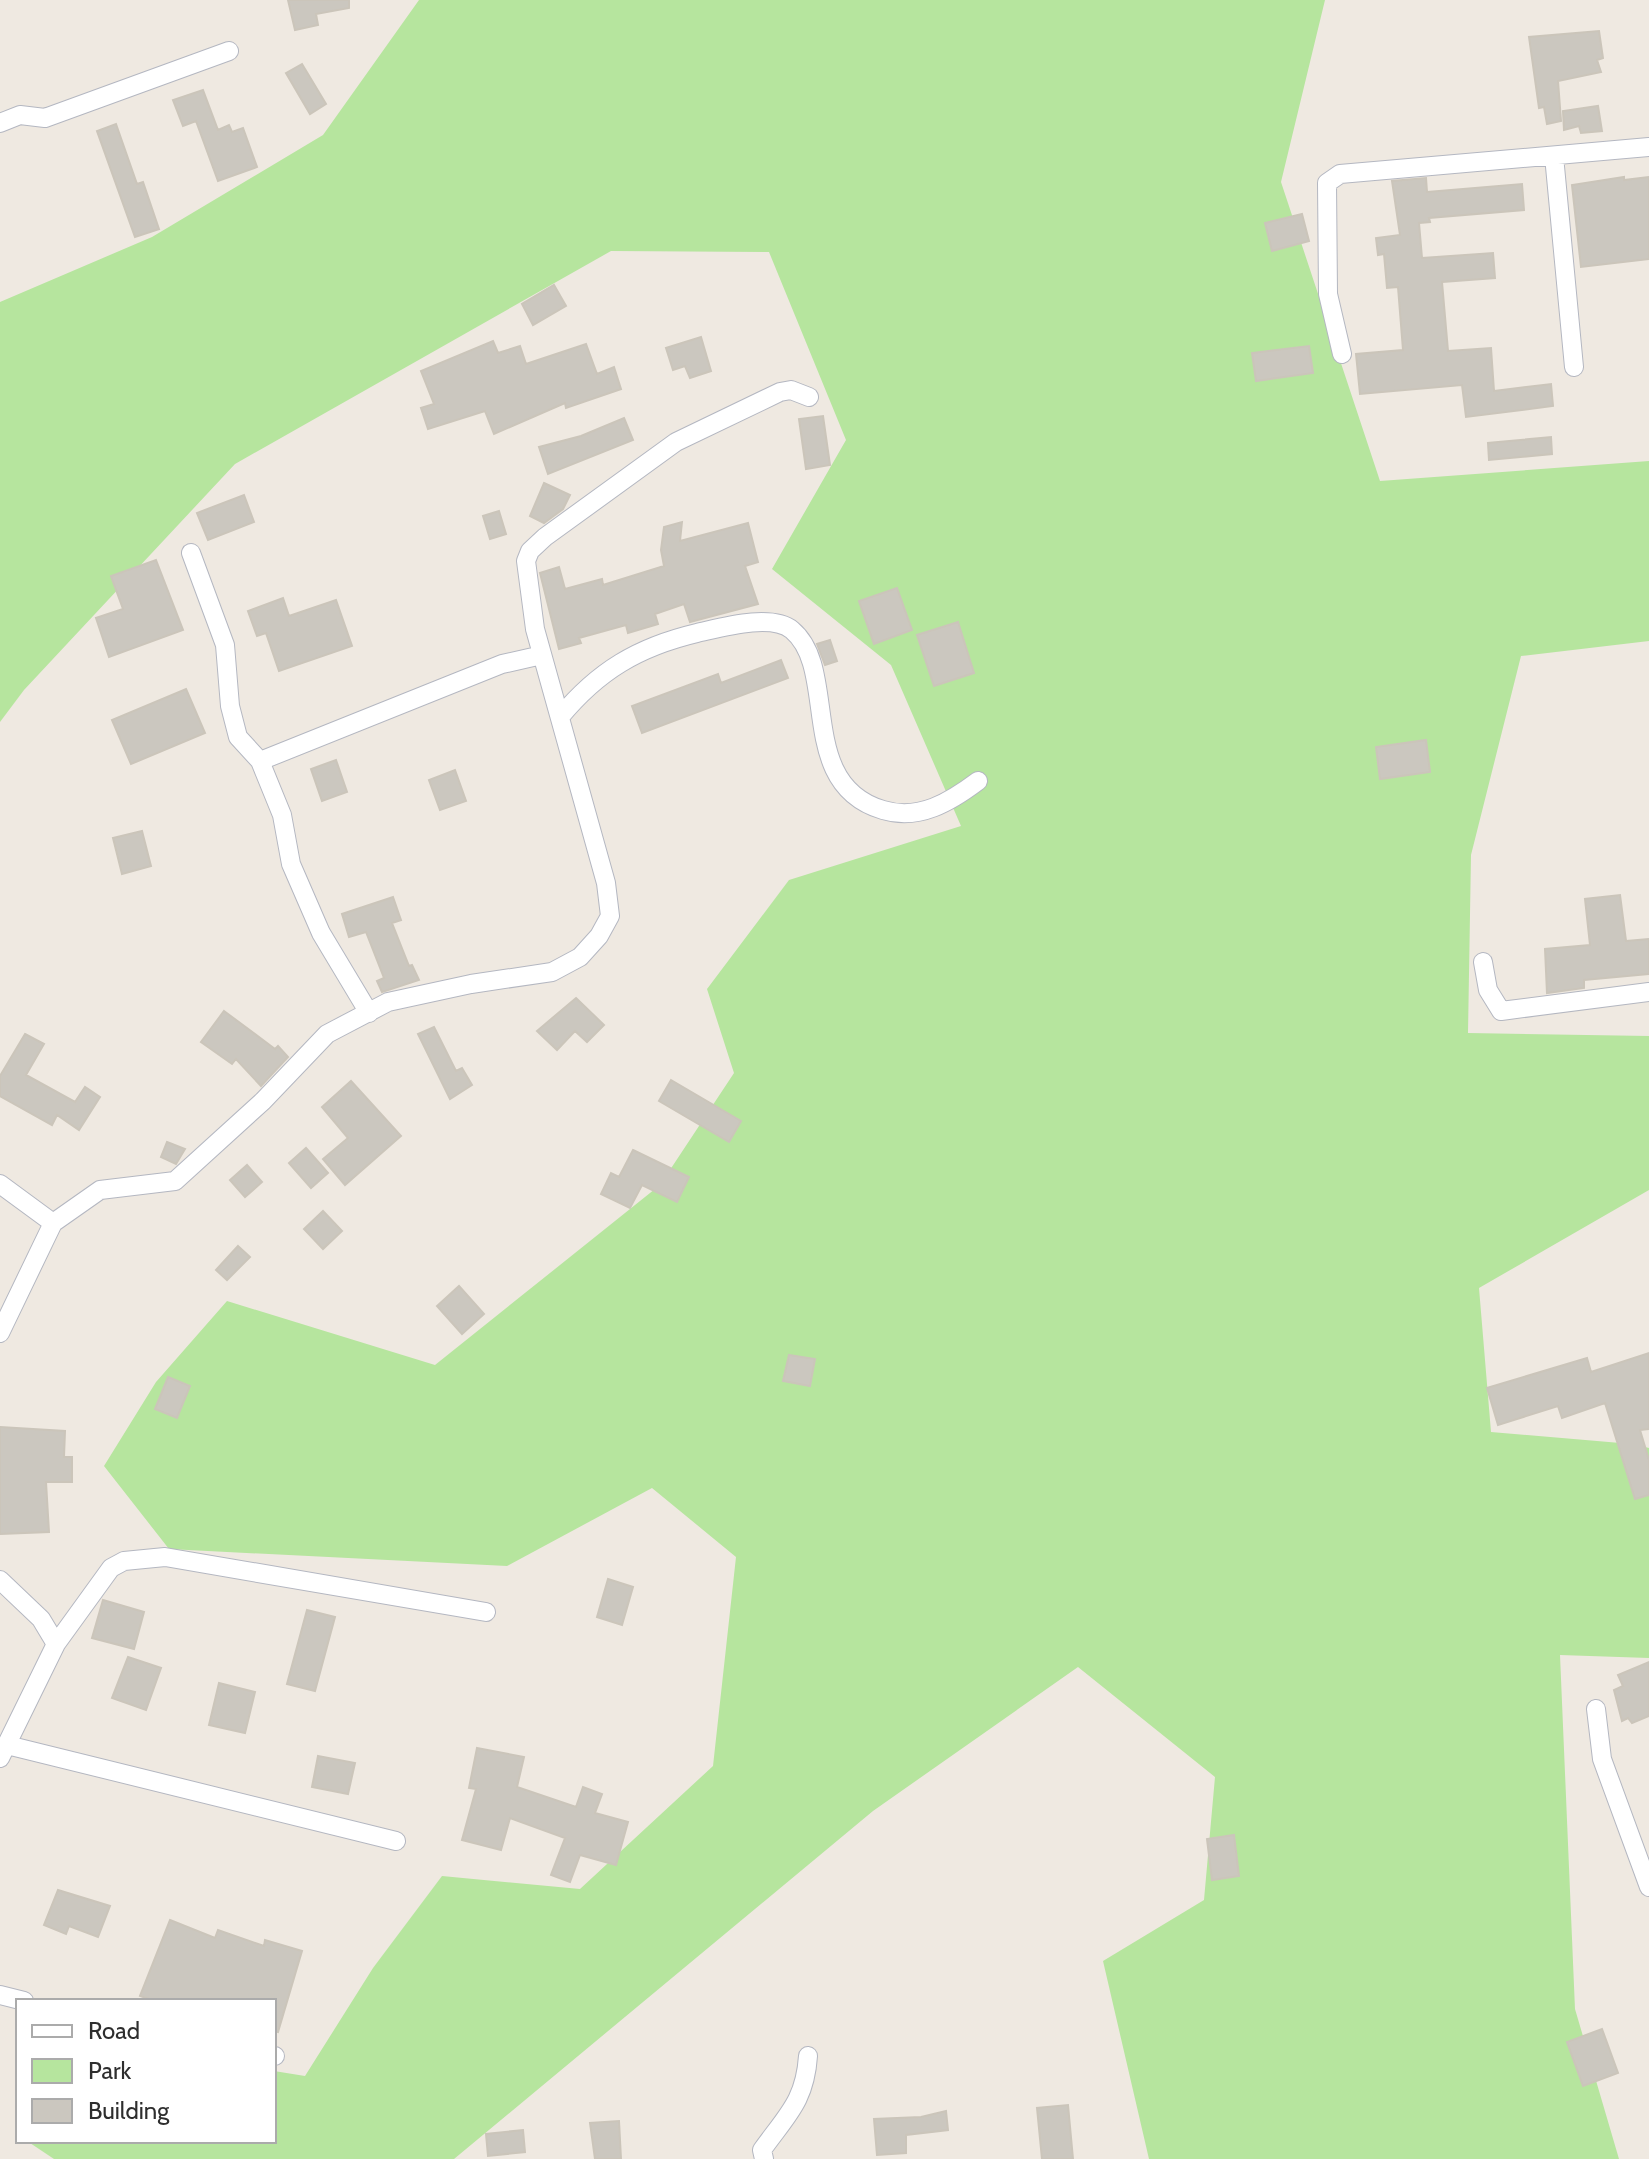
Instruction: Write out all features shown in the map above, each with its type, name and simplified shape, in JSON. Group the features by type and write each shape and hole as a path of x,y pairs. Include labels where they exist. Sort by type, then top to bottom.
{"street":[{"path":"0,123 20,115 45,118 229,51"},
{"path":"1342,354 1328,294 1327,183 1340,174 1649,147"},
{"path":"1554,156 1574,367"},
{"path":"0,1333 53,1223 100,1190 175,1181 263,1101 327,1034 388,1002 471,984 552,972 580,957 599,936 610,916 606,883 542,655 526,574 530,551 676,442 780,392 791,390 809,397"},
{"path":"191,553 225,645 230,706 238,737 260,761 282,815 291,864 321,933 369,1013"},
{"path":"560,717 586,685 628,657 671,639 740,623 777,623 791,629 805,648 832,760 840,780 851,793 879,809 909,814 940,805 978,781"},
{"path":"260,761 502,664 542,655"},
{"path":"1483,962 1488,990 1501,1011 1649,992"},
{"path":"0,1184 53,1223"},
{"path":"396,1841 4,1751 56,1644 111,1568 124,1561 165,1557 486,1612"},
{"path":"0,1580 41,1619 56,1644"},
{"path":"1596,1709 1602,1759 1649,1887"},
{"path":"764,2159 762,2150 792,2113 806,2085 808,2056"}],"green space":[{"path":"419,0 1325,0 1281,182 1380,481 1649,461 1649,641 1521,656 1471,855 1468,1033 1649,1036 1649,1190 1479,1288 1491,1432 1649,1448 1649,1658 1560,1655 1575,2009 1619,2159 1149,2159 1103,1961 1204,1900 1215,1777 1078,1667 873,1811 454,2159 54,2159 30,2143 276,2143 276,2071 305,2076 373,1968 442,1876 580,1889 713,1766 736,1557 652,1488 507,1566 169,1549 104,1466 156,1382 227,1301 435,1365 660,1185 734,1073 707,989 789,880 961,826 891,665 772,569 846,440 769,252 611,251 235,464 24,690 0,722 0,302 152,237 323,135"}],"building":[{"path":"288,0 349,0 349,8 316,14 318,25 295,30"},
{"path":"1599,31 1603,58 1597,60 1601,72 1558,81 1561,121 1547,124 1544,107 1539,108 1529,37"},
{"path":"302,64 326,104 310,114 286,73"},
{"path":"203,90 218,130 229,125 232,132 243,128 257,167 218,181 196,121 183,126 173,100"},
{"path":"1598,106 1602,131 1581,133 1579,126 1564,130 1563,111"},
{"path":"116,124 137,184 143,182 159,229 135,237 97,131"},
{"path":"1624,177 1624,180 1649,177 1649,259 1581,267 1572,185"},
{"path":"1426,178 1427,192 1522,184 1524,210 1429,218 1430,222 1419,223 1422,258 1493,253 1495,278 1442,282 1448,351 1491,348 1494,391 1551,384 1553,406 1466,417 1462,385 1360,394 1356,354 1403,350 1398,287 1387,288 1384,254 1378,255 1376,238 1400,235 1392,181"},
{"path":"1302,214 1309,241 1272,251 1265,223"},
{"path":"554,285 566,306 533,325 522,304"},
{"path":"701,337 711,371 690,378 685,366 673,370 666,348"},
{"path":"493,341 498,353 520,346 526,364 586,344 597,374 614,367 621,389 566,408 565,403 494,434 485,411 428,429 421,408 434,404 421,371"},
{"path":"1309,346 1313,373 1256,381 1252,353"},
{"path":"823,416 830,465 806,469 799,419"},
{"path":"624,418 633,440 548,474 539,447 581,436"},
{"path":"1551,437 1552,454 1489,460 1488,443"},
{"path":"544,483 570,495 563,509 544,523 530,516"},
{"path":"244,495 254,522 208,540 197,513"},
{"path":"499,511 506,534 490,539 483,516"},
{"path":"682,522 680,541 748,523 758,562 745,566 758,604 690,622 684,604 655,614 658,624 628,633 626,625 579,638 581,643 559,649 540,573 559,567 565,589 602,579 603,585 664,566 661,550 664,527"},
{"path":"156,560 183,630 109,657 96,618 123,609 111,576"},
{"path":"897,588 912,630 874,644 859,601"},
{"path":"283,598 289,616 336,600 352,646 279,671 266,633 257,636 248,611"},
{"path":"958,622 974,673 934,686 917,635"},
{"path":"830,640 837,661 825,665 817,644"},
{"path":"781,660 788,678 642,733 632,706 718,674 721,683"},
{"path":"186,689 205,733 131,764 112,720"},
{"path":"1426,740 1430,772 1380,779 1376,747"},
{"path":"336,760 347,792 322,801 311,769"},
{"path":"455,770 466,801 440,810 429,780"},
{"path":"142,831 151,866 122,874 113,838"},
{"path":"1620,895 1626,941 1649,939 1649,974 1584,980 1584,988 1547,993 1545,949 1590,945 1585,899"},
{"path":"393,897 401,920 392,923 409,966 412,965 419,980 382,992 377,981 384,978 366,932 349,937 342,914"},
{"path":"576,998 604,1025 587,1042 575,1031 557,1050 537,1031"},
{"path":"224,1011 275,1049 278,1046 288,1057 261,1086 236,1059 232,1064 201,1042"},
{"path":"434,1027 456,1071 462,1068 472,1085 450,1099 418,1034"},
{"path":"25,1034 44,1044 26,1075 75,1102 85,1087 100,1097 79,1130 57,1115 52,1125 0,1096 0,1076"},
{"path":"671,1080 741,1121 729,1142 659,1101"},
{"path":"351,1081 401,1136 345,1185 323,1159 348,1138 322,1107"},
{"path":"167,1142 185,1149 176,1164 161,1157"},
{"path":"306,1148 328,1173 311,1188 289,1163"},
{"path":"633,1150 689,1177 677,1202 642,1185 630,1208 601,1194 611,1173 619,1177"},
{"path":"247,1165 262,1182 245,1197 230,1180"},
{"path":"323,1211 342,1231 323,1249 304,1229"},
{"path":"238,1246 250,1257 227,1280 216,1270"},
{"path":"459,1286 484,1314 462,1334 437,1306"},
{"path":"1649,1353 1649,1429 1640,1430 1649,1460 1649,1495 1635,1499 1605,1403 1562,1418 1558,1406 1498,1425 1487,1388 1587,1358 1591,1372"},
{"path":"789,1355 815,1359 810,1386 783,1381"},
{"path":"168,1377 190,1386 177,1418 155,1409"},
{"path":"0,1427 65,1431 64,1457 72,1457 72,1482 46,1482 49,1532 0,1534"},
{"path":"608,1579 633,1587 622,1625 597,1617"},
{"path":"103,1600 144,1612 134,1649 92,1638"},
{"path":"307,1610 335,1617 315,1691 287,1684"},
{"path":"128,1657 161,1668 146,1710 112,1698"},
{"path":"1649,1662 1649,1716 1632,1723 1628,1718 1622,1721 1614,1690 1623,1686 1618,1675"},
{"path":"219,1683 255,1692 245,1733 209,1725"},
{"path":"477,1748 524,1757 517,1787 576,1807 583,1787 602,1794 595,1813 628,1822 616,1865 580,1855 570,1882 551,1875 565,1838 510,1818 501,1850 462,1840 476,1789 469,1788"},
{"path":"318,1756 355,1763 348,1794 312,1787"},
{"path":"1234,1835 1239,1876 1212,1880 1207,1839"},
{"path":"58,1890 110,1906 98,1937 69,1926 66,1934 44,1925"},
{"path":"170,1920 215,1938 218,1930 264,1946 265,1940 302,1951 278,2032 276,1999 148,1999 140,1996"},
{"path":"1602,2029 1618,2073 1583,2086 1567,2042"},
{"path":"1068,2105 1073,2159 1042,2159 1037,2108"},
{"path":"946,2111 948,2130 906,2135 906,2153 877,2155 874,2119 921,2117"},
{"path":"619,2121 621,2159 595,2159 590,2123"},
{"path":"523,2130 525,2152 488,2156 486,2134"}]}
